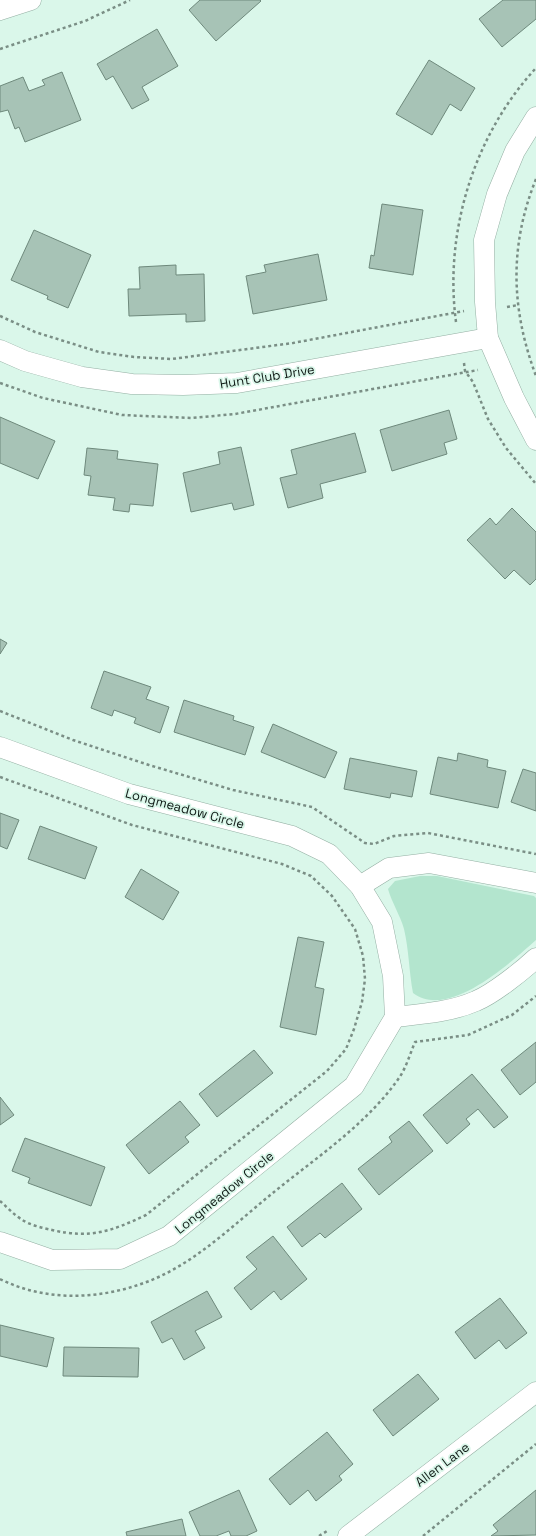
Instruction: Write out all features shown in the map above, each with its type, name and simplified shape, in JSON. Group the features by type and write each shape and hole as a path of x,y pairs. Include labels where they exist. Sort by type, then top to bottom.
{"street":[{"path":"0,10 31,0"},
{"path":"536,117 512,158 497,194 484,240 485,309 488,338 514,398 536,440"},
{"name":"Hunt Club Drive","path":"0,350 24,360 82,377 132,384 183,386 237,383 488,338"},
{"name":"Longmeadow Circle","path":"0,747 130,794 292,836 328,854 360,886 382,922 393,976 395,1017 354,1086 169,1236 120,1259 52,1260 0,1242"},
{"path":"360,886 389,868 428,863 536,883"},
{"path":"395,1017 443,1011 477,1001 523,970 536,958"},
{"name":"Allen Lane","path":"348,1536 536,1392"}],"path":[{"path":"0,49 85,21 130,0"},
{"path":"536,179 527,202 517,252 516,274 518,305 525,344 536,376"},
{"path":"0,316 48,336 99,352 134,357 172,359 293,343 455,312 518,305"},
{"path":"0,711 73,740 149,766 233,790 312,807 365,842 374,844 394,836 428,834 536,854"},
{"path":"0,776 132,825 282,864 311,876 332,896 355,929 363,956 365,979 362,1002 346,1049 327,1071 146,1215 121,1227 92,1235 69,1234 45,1229 22,1220 0,1201"},
{"path":"423,1536 536,1444"}],"green space":[{"path":"420,876 437,876 534,896 536,898 536,940 495,974 461,994 444,999 428,999 413,993 404,929 388,889 395,881"}],"building":[{"path":"200,0 261,1 216,41 189,10"},
{"path":"503,0 536,0 536,19 502,47 479,19"},
{"path":"157,29 178,66 142,87 149,100 132,109 113,76 106,80 97,64"},
{"path":"429,60 475,88 461,111 450,104 432,135 396,114"},
{"path":"62,72 81,120 25,142 19,127 15,129 8,110 0,112 0,86 23,77 29,91 45,85 42,80"},
{"path":"382,204 423,210 413,275 369,268 371,255 374,256"},
{"path":"34,230 91,255 68,308 47,299 48,296 11,280"},
{"path":"318,254 327,300 253,314 246,276 266,272 264,265"},
{"path":"176,265 176,275 204,274 205,321 186,322 186,314 129,316 128,289 140,289 139,267"},
{"path":"449,410 457,439 444,443 447,454 392,471 380,430"},
{"path":"0,417 55,441 38,479 0,463"},
{"path":"355,433 366,472 320,484 323,498 288,508 280,478 297,474 291,450"},
{"path":"241,447 254,505 234,510 232,503 191,512 183,473 220,464 218,452"},
{"path":"87,448 118,451 117,459 158,464 153,506 130,504 129,512 113,510 115,498 88,495 91,476 84,475"},
{"path":"512,508 536,532 536,579 530,585 514,570 505,579 467,540 490,518 496,525"},
{"path":"0,639 7,643 0,654"},
{"path":"104,671 151,687 146,699 169,707 160,733 134,723 136,718 114,710 112,716 91,708"},
{"path":"184,700 234,716 233,720 254,727 245,755 174,732"},
{"path":"273,724 337,752 325,778 261,752"},
{"path":"458,753 488,760 487,767 506,771 498,808 430,794 438,757 457,761"},
{"path":"350,758 417,771 412,797 391,793 390,798 344,789"},
{"path":"523,769 536,773 536,811 511,802"},
{"path":"0,813 19,820 7,849 0,846"},
{"path":"40,826 97,847 85,879 28,859"},
{"path":"141,869 179,892 163,920 125,897"},
{"path":"298,937 324,942 315,987 324,989 316,1035 280,1027"},
{"path":"536,1042 536,1082 520,1095 501,1070"},
{"path":"254,1050 273,1073 217,1117 199,1094"},
{"path":"472,1074 508,1117 494,1128 478,1109 466,1119 470,1124 447,1144 423,1115"},
{"path":"0,1097 14,1115 0,1125"},
{"path":"180,1101 200,1125 185,1137 189,1142 149,1174 126,1145"},
{"path":"409,1121 433,1151 379,1195 358,1169 392,1142 389,1137"},
{"path":"25,1138 105,1167 91,1206 28,1183 30,1178 12,1171"},
{"path":"342,1183 362,1209 325,1238 320,1233 302,1247 287,1227"},
{"path":"273,1236 307,1279 281,1300 274,1291 251,1310 234,1288 257,1269 246,1257"},
{"path":"207,1291 222,1317 195,1331 205,1348 184,1360 172,1338 162,1343 151,1322"},
{"path":"500,1298 527,1333 506,1349 499,1340 475,1359 455,1332"},
{"path":"0,1325 54,1338 47,1367 0,1356"},
{"path":"64,1347 139,1348 138,1377 63,1376"},
{"path":"418,1374 439,1399 393,1436 373,1410"},
{"path":"327,1432 353,1464 339,1476 342,1480 316,1501 308,1490 290,1505 269,1479"},
{"path":"239,1490 257,1531 246,1536 231,1536 229,1531 216,1536 200,1536 189,1512"},
{"path":"536,1490 536,1535 491,1536 498,1531 493,1525"},
{"path":"182,1519 186,1536 127,1536 126,1532"}]}
